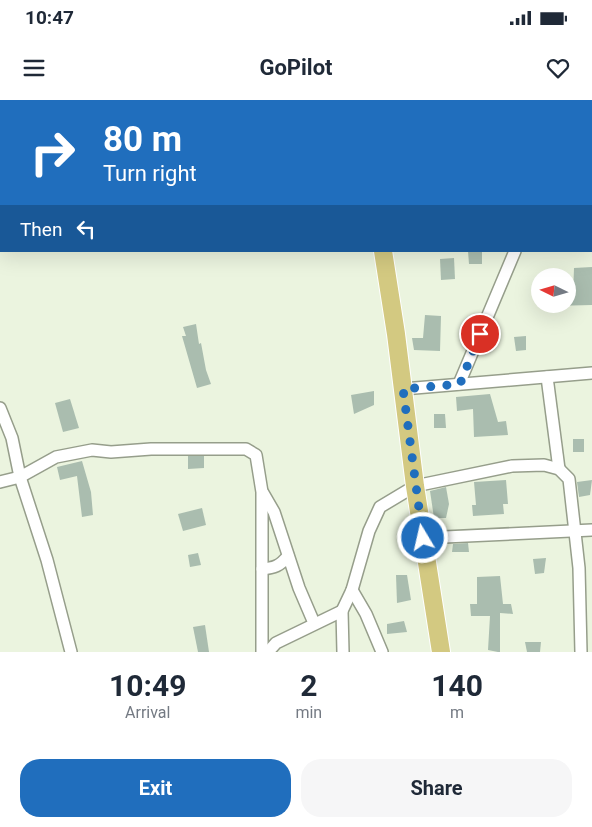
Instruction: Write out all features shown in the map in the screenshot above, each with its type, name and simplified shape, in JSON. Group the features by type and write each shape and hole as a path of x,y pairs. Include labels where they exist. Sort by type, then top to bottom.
{"main road":[{"path":"383,252 415,486 441,652"}],"street":[{"path":"460,384 515,252"},
{"path":"403,389 592,373"},
{"path":"546,377 558,469"},
{"path":"0,408 6,439 47,560 71,652"},
{"path":"0,482 20,477 56,457 92,450 110,452 151,449 246,449 256,455 262,492 262,652"},
{"path":"342,652 342,611 352,590 369,531 380,507 415,486 512,466 544,465 558,469 569,479 579,568 581,652"},
{"path":"262,492 274,512 299,588 314,624"},
{"path":"423,538 592,530"},
{"path":"262,569 273,568 281,564 288,556"},
{"path":"352,590 366,614 382,652"},
{"path":"268,652 276,643 342,611"}],"building":[{"path":"468,252 482,252 482,264 469,264"},
{"path":"454,258 455,279 441,280 440,259"},
{"path":"592,267 592,305 576,305 576,268 574,268"},
{"path":"425,315 441,316 440,351 414,350 412,338 423,338"},
{"path":"196,324 199,344 201,343 206,370 211,384 197,388 182,336 186,336 183,327"},
{"path":"526,336 526,350 516,351 514,337"},
{"path":"374,391 374,405 354,414 351,395"},
{"path":"490,394 498,422 506,421 508,435 474,437 473,409 457,411 456,397"},
{"path":"70,399 79,428 63,432 55,403"},
{"path":"434,414 445,414 446,428 434,428"},
{"path":"573,439 584,439 584,452 573,452"},
{"path":"188,456 204,456 204,468 188,469"},
{"path":"82,461 91,492 93,515 82,517 77,476 60,480 57,467"},
{"path":"506,480 508,504 503,504 504,514 473,516 472,505 476,505 474,482"},
{"path":"592,480 590,495 579,497 577,482"},
{"path":"446,487 449,504 446,518 434,518 430,491"},
{"path":"202,508 206,525 183,531 178,514"},
{"path":"468,543 469,552 452,552 453,544"},
{"path":"198,553 201,565 190,567 188,555"},
{"path":"546,558 544,573 535,574 533,559"},
{"path":"396,575 407,575 411,600 397,603"},
{"path":"500,576 503,604 511,604 513,614 500,613 500,652 498,652 488,650 490,616 471,616 470,604 477,604 477,577"},
{"path":"404,621 407,632 387,634 387,624"},
{"path":"205,625 209,652 198,652 193,627"},
{"path":"525,642 541,642 540,652 527,652"}],"route":[{"path":"423,538 403,389 460,384 480,334"}]}
